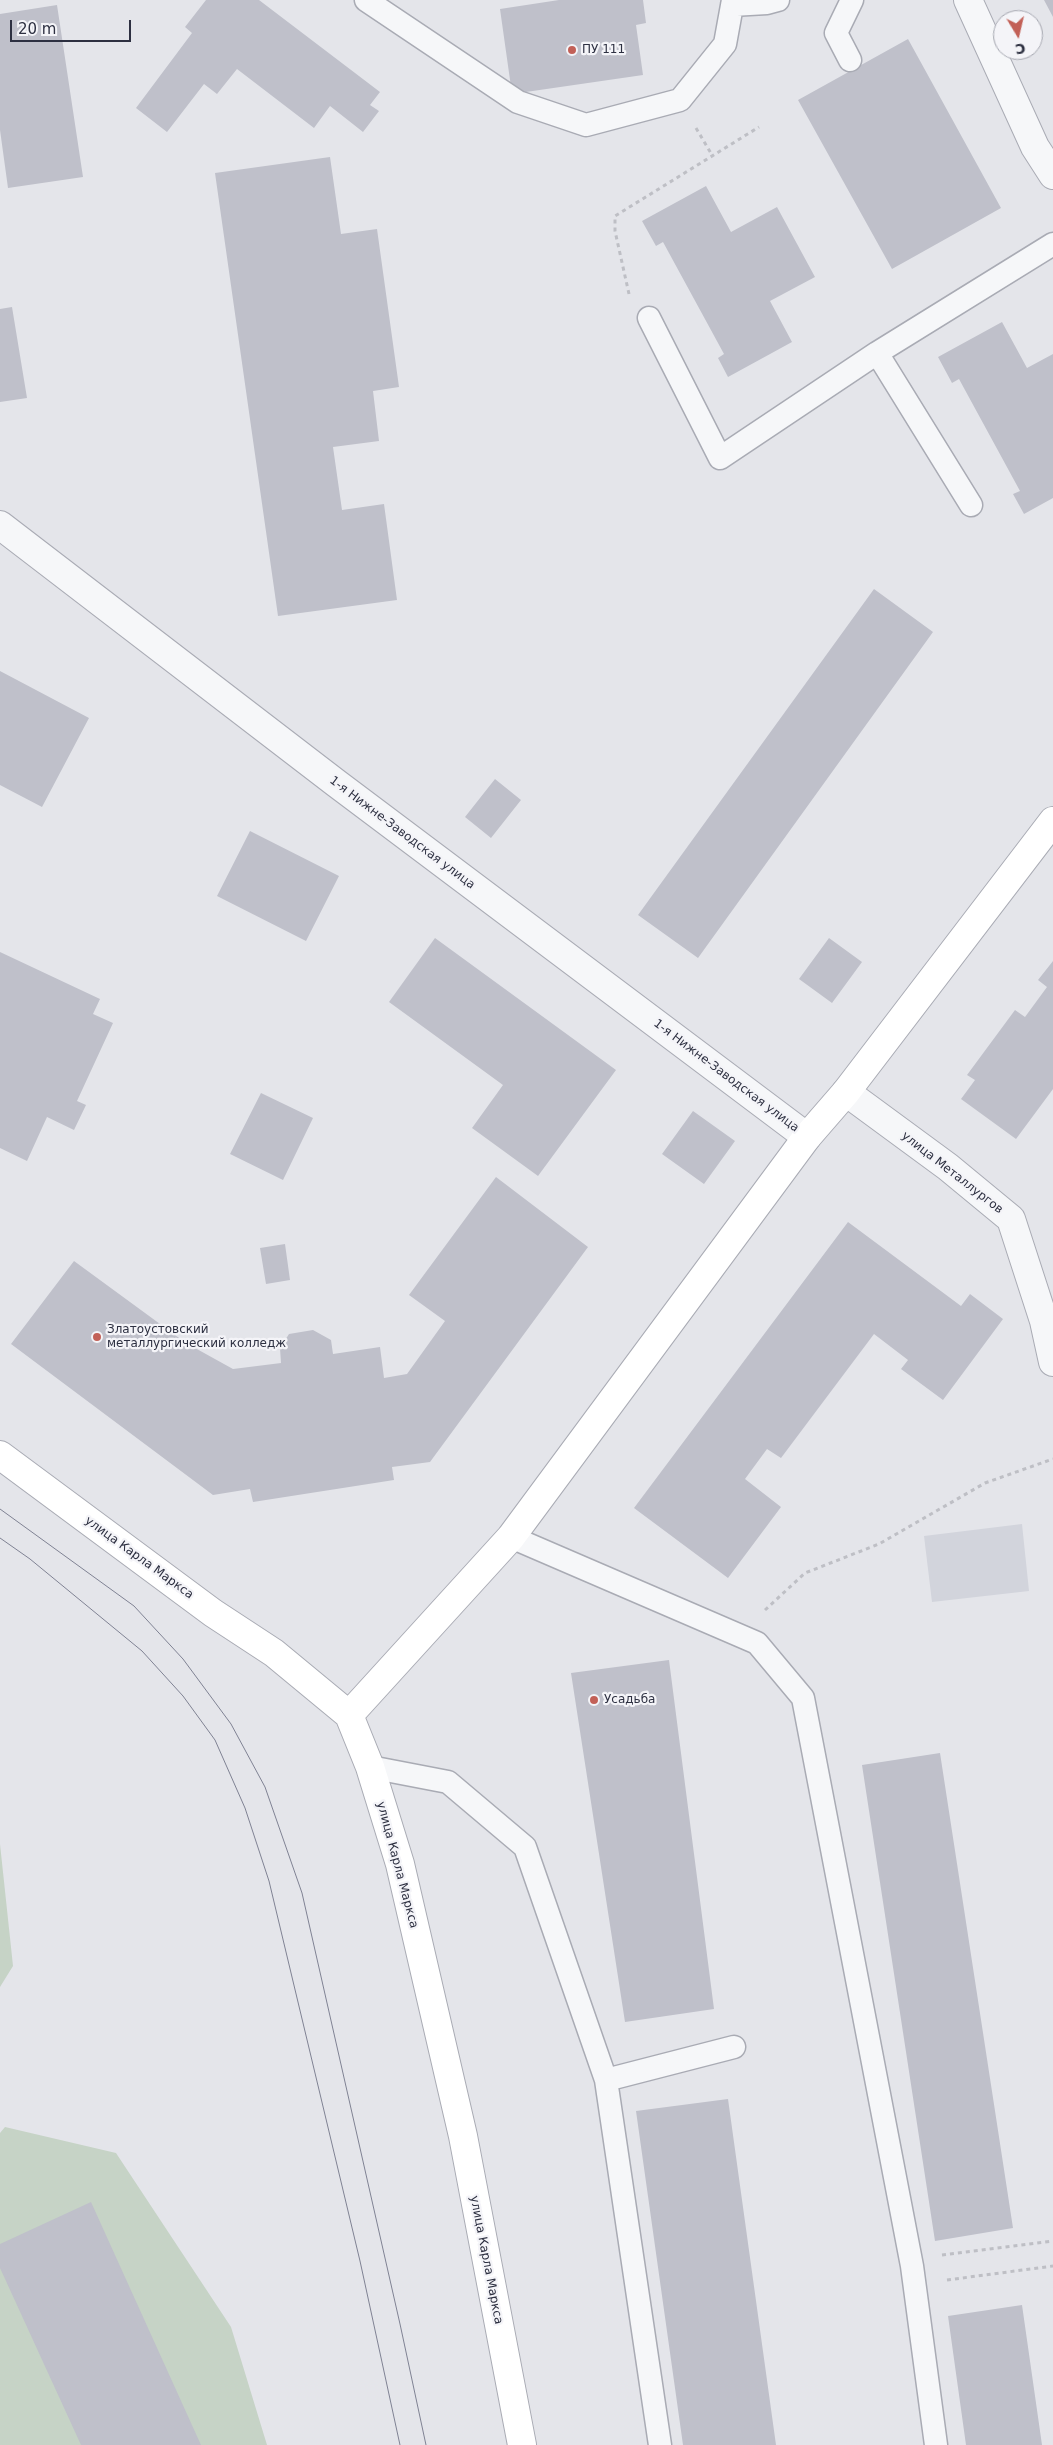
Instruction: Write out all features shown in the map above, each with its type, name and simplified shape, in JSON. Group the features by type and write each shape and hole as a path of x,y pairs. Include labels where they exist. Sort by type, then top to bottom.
{"main road":[{"path":"349,1714 511,1537 807,1137 846,1092 1053,821"},
{"name":"улица Карла Маркса","path":"0,1455 213,1613 274,1653 349,1714 370,1767 400,1864 463,2136 522,2445"}],"street":[{"path":"968,0 1035,147 1053,176"},
{"name":"1-я Нижне-Заводская улица","path":"0,525 336,784 807,1137"},
{"name":"улица Металлургов","path":"846,1092 948,1167 1011,1219 1044,1322 1053,1362"}],"lane":[{"path":"366,0 518,102 586,125 680,100 725,44 733,3 766,3 778,0"},
{"path":"850,60 836,33 852,0"},
{"path":"649,318 720,458 877,353 1053,244"},
{"path":"877,353 971,505"},
{"path":"511,1537 757,1643 804,1698 910,2252 936,2445"},
{"path":"370,1767 448,1782 525,1847 606,2080 660,2445"},
{"path":"606,2080 734,2047"}],"path":[{"path":"649,318 630,298 615,231 614,216 759,127"},
{"path":"721,1626 768,1609 805,1573 879,1544 984,1483 1053,1459"},
{"path":"910,2252 961,2254 1053,2242"},
{"path":"915,2285 1053,2266"}],"shaded area":[{"path":"1022,1524 1029,1591 932,1602 924,1536"}],"green space":[{"path":"0,1844 13,1966 0,1987"},
{"path":"5,2127 116,2153 231,2327 267,2445 0,2445 0,2133"}],"building":[{"path":"206,0 259,0 380,92 370,105 379,111 363,132 330,106 314,128 237,69 217,94 204,84 167,132 136,108 192,33 185,27"},
{"name":"ПУ 111","path":"559,0 643,0 646,23 636,25 643,75 512,94 500,9"},
{"path":"1044,0 1053,0 1053,17"},
{"path":"57,5 83,177 8,188 0,130 0,14"},
{"path":"908,39 1001,208 892,269 798,100"},
{"path":"330,157 341,234 377,229 399,387 373,391 379,441 333,447 342,510 384,504 397,600 278,616 215,173"},
{"path":"706,186 731,232 777,207 815,277 770,301 792,342 728,377 718,358 724,354 663,242 656,246 642,221"},
{"path":"12,307 27,398 0,402 0,309"},
{"path":"1002,322 1027,368 1053,354 1053,498 1024,514 1013,494 1020,491 959,379 952,383 938,357"},
{"path":"874,589 933,632 698,958 638,915"},
{"path":"0,671 89,718 42,807 0,785"},
{"path":"495,779 521,800 491,838 465,817"},
{"path":"250,831 339,876 306,941 217,896"},
{"path":"435,938 616,1070 538,1176 472,1128 503,1085 389,1002"},
{"path":"829,938 862,962 832,1003 799,979"},
{"path":"0,952 100,999 93,1014 113,1023 77,1101 86,1105 74,1130 47,1117 27,1161 0,1148"},
{"path":"1053,961 1053,1089 1016,1139 961,1099 975,1080 967,1075 1015,1010 1025,1017 1047,987 1038,980"},
{"path":"261,1093 313,1118 283,1180 230,1154"},
{"path":"693,1111 735,1141 704,1184 662,1154"},
{"name":"Златоустовский металлургический колледж","path":"496,1177 588,1247 430,1462 392,1467 394,1480 253,1502 250,1489 213,1495 11,1344 74,1261 186,1343 233,1369 281,1363 280,1348 289,1334 313,1330 331,1340 333,1354 380,1347 384,1378 407,1374 445,1321 409,1295"},
{"path":"848,1222 961,1306 970,1294 1003,1319 943,1400 901,1369 908,1360 874,1334 781,1458 767,1449 745,1479 781,1507 728,1578 634,1508"},
{"path":"285,1244 290,1280 266,1284 260,1248"},
{"path":"669,1660 714,2009 625,2022 571,1673"},
{"path":"940,1753 1013,2228 935,2241 862,1765"},
{"path":"728,2099 776,2445 683,2445 636,2111"},
{"path":"91,2202 201,2445 81,2445 0,2268 0,2244"},
{"path":"1022,2305 1042,2445 966,2445 948,2316"}],"tram line":[{"path":"0,1509 134,1606 183,1659 231,1724 265,1787 302,1893 426,2445"},
{"path":"0,1538 30,1559 142,1651 183,1696 215,1740 245,1808 269,1881 360,2261 400,2445"}],"place":[{"name":"ПУ 111","path":"572,50"},
{"name":"Златоустовский металлургический колледж","path":"97,1337"},
{"name":"Усадьба","path":"594,1700"}]}
